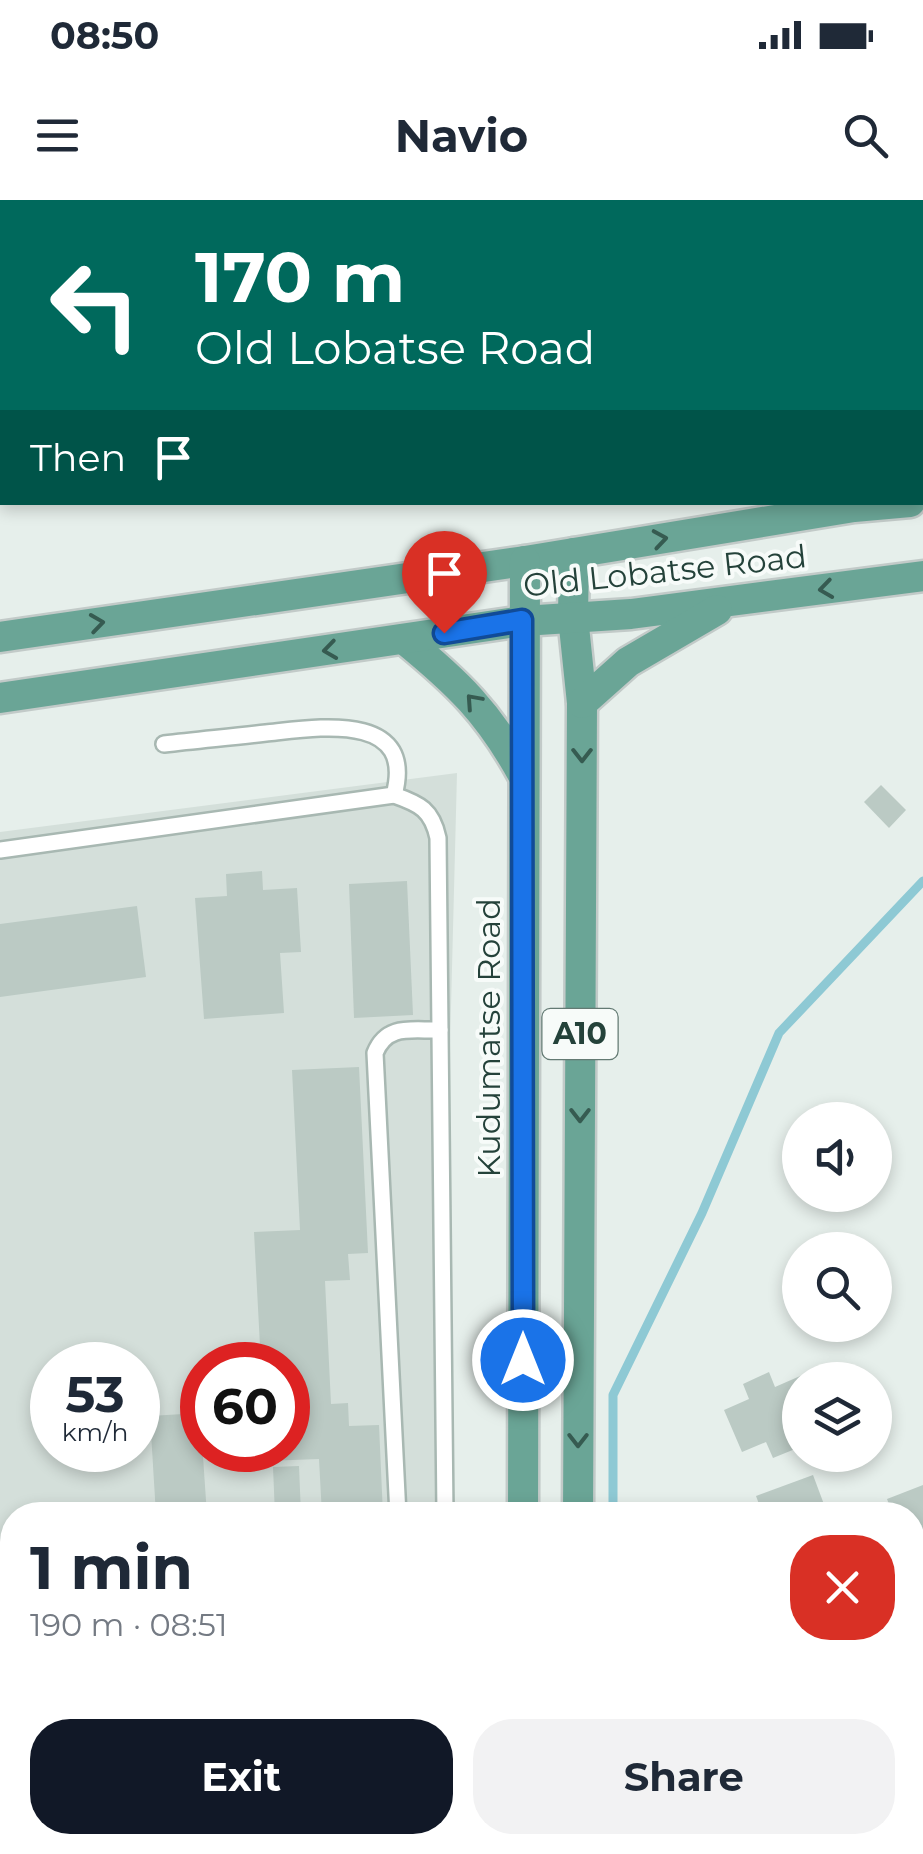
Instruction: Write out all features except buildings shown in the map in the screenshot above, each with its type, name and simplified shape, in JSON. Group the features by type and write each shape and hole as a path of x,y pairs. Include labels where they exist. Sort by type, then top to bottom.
{"main road":[{"name":"Old Lobatse Road","path":"0,637 524,562 882,505"},
{"name":"A10","path":"574,553 573,617 582,703 578,1502"},
{"name":"Kudumatse Road","path":"523,1502 524,562"},
{"name":"Old Lobatse Road","path":"0,698 522,620 630,614 923,576"},
{"path":"582,703 628,662 732,602"},
{"name":"A10","path":"404,639 454,680 482,710 524,778"}],"lane":[{"path":"164,744 336,726 375,735 391,750 400,774 394,795"},
{"path":"0,850 394,795 420,805 433,817 438,838 445,1502"},
{"path":"397,1502 375,1053 381,1039 392,1032 440,1030"}],"shaded area":[{"path":"457,773 438,1502 0,1502 0,832"}],"waterway":[{"path":"613,1502 613,1395 702,1213 779,1033 923,881"}],"route":[{"path":"444,633 522,620 523,1360"}]}
